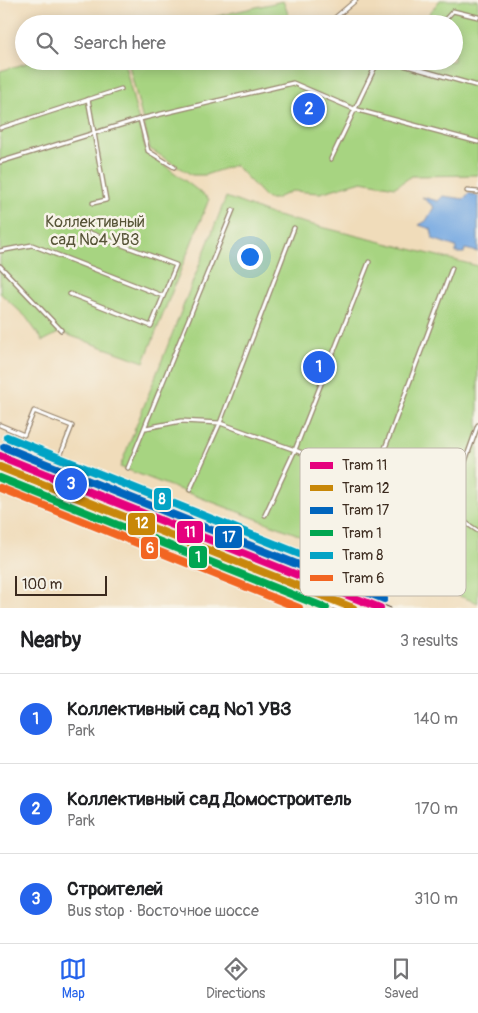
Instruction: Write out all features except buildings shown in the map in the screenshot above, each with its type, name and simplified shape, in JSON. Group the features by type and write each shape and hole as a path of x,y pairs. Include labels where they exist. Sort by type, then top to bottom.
{"main road":[{"path":"0,472 300,590"},
{"path":"315,596 346,608"}],"lane":[{"path":"338,15 356,0"},
{"path":"450,15 454,11 478,17"},
{"path":"331,159 374,70"},
{"path":"421,70 478,86"},
{"path":"0,162 140,119 293,83 354,109 478,142"},
{"path":"0,128 121,89"},
{"path":"88,99 106,200 93,204"},
{"path":"140,119 148,152 174,167"},
{"path":"467,191 478,192"},
{"path":"128,468 146,428 232,210"},
{"path":"190,490 220,423 294,228"},
{"path":"70,294 151,326 176,265 90,233"},
{"path":"0,251 32,246 163,296"},
{"path":"265,514 295,450 370,262"},
{"path":"0,266 61,330"},
{"path":"385,448 452,268"},
{"path":"0,425 24,435 34,411 72,426 57,464 8,448 0,467"},
{"path":"146,428 181,421 220,423 300,452"},
{"path":"466,458 478,425"},
{"path":"466,524 478,531"}],"green space":[{"path":"440,0 478,0 478,175 412,176 395,187 362,181 320,193 292,191 275,199 267,199 235,165 205,175 192,175 150,149 130,70 463,70 463,15 428,15"},
{"path":"283,1 288,15 222,15"},
{"name":"Коллективный сад №4 УВЗ","path":"15,67 15,70 126,70 146,151 209,199 144,362 60,332 43,341 26,317 0,293 0,71"},
{"path":"226,197 273,215 478,266 478,603 460,596 466,596 466,448 300,448 300,535 120,467"}],"water":[{"path":"469,193 478,196 478,252 465,249 464,253 456,253 456,247 433,239 431,229 419,225 426,221 434,207 422,197 438,201 443,196 464,199"}],"tram line":[{"name":"8","path":"7,437 300,554"},
{"name":"17","path":"4,447 300,565"},
{"path":"0,452 300,572"},
{"name":"11","path":"0,456 300,576"},
{"name":"12","path":"0,467 300,587"},
{"name":"1","path":"0,478 326,608"},
{"name":"6","path":"0,488 299,608"},
{"name":"12","path":"323,596 353,608"},
{"name":"11","path":"350,596 380,608"},
{"path":"361,596 391,608"},
{"name":"17","path":"376,596 384,599"}],"place":[{"name":"Коллективный сад Домостроитель","path":"309,109"},
{"name":"Коллективный сад №1 УВЗ","path":"319,367"},
{"name":"Строителей","path":"71,484"}]}
